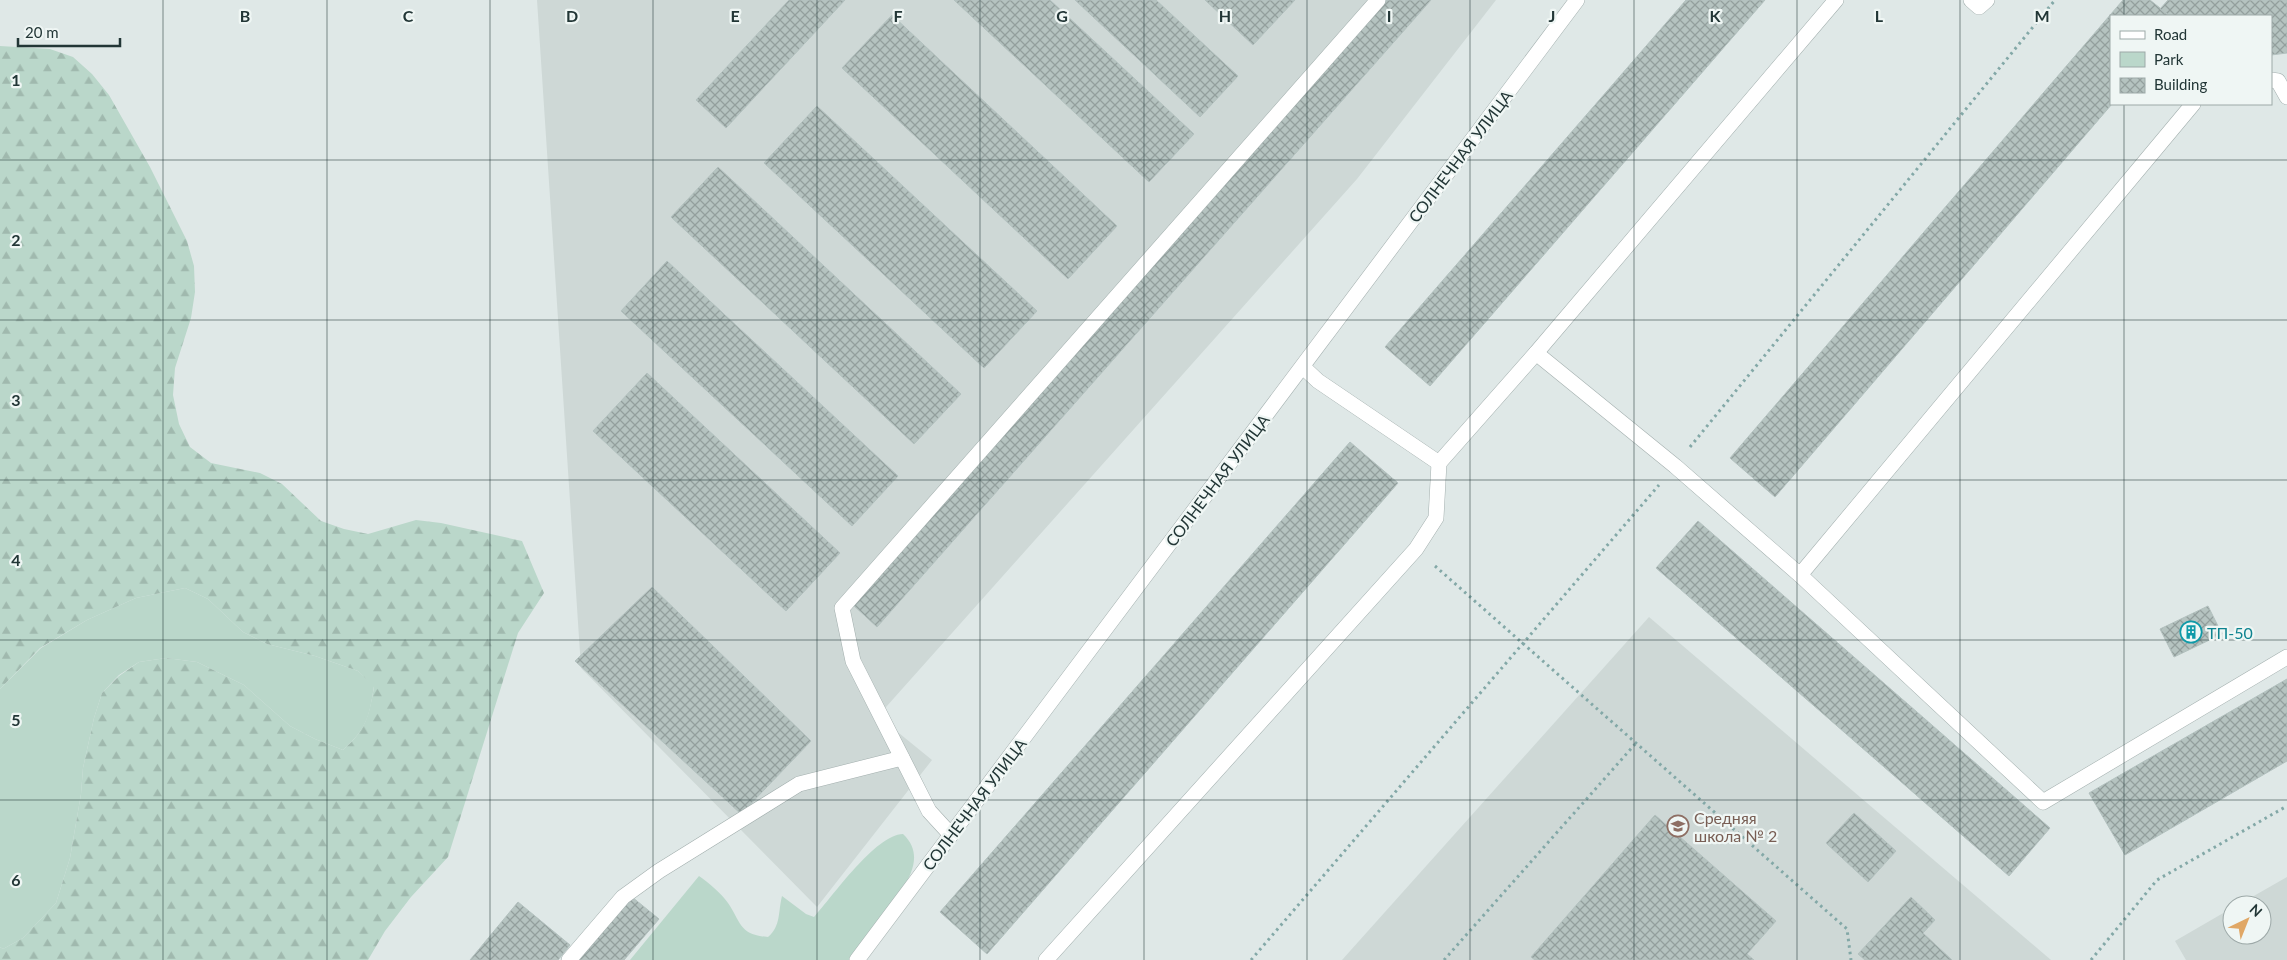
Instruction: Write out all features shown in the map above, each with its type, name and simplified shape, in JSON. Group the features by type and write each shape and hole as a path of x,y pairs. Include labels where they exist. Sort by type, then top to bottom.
{"street":[{"path":"951,835 929,811 853,660 842,608 1378,0"},
{"name":"СОЛНЕЧНАЯ УЛИЦА","path":"857,960 1577,0"},
{"path":"1046,960 1416,549 1436,518 1439,463 1536,353 1836,0"},
{"path":"1971,0 1979,8 1987,0"},
{"path":"2272,80 2278,82 2287,97"},
{"path":"1800,575 2192,105"},
{"path":"1536,353 1674,466 1800,575 2043,802 2287,657"},
{"path":"1303,366 1318,381 1439,463"},
{"path":"569,960 623,897 660,871 799,784 902,758"}],"path":[{"path":"1416,549 1847,929 1851,960"},
{"path":"1444,960 1637,742"},
{"path":"2091,960 2157,880 2287,806"}],"shaded area":[{"path":"537,0 1496,0 1357,179 878,716 932,760 817,907 581,668"},
{"name":"Средняя школа № 2","path":"1649,617 2051,960 1342,960"},
{"path":"2287,877 2287,960 2186,960 2175,941 2222,914 2222,945 2272,945 2272,895 2256,895"}],"green space":[{"path":"0,46 50,49 73,57 92,74 109,95 150,167 187,241 194,266 195,292 191,318 175,368 173,395 179,424 190,447 211,463 260,473 282,484 321,521 344,529 368,534 416,520 441,523 522,541 544,593 518,633 448,857 411,897 385,931 368,960 0,960 0,947 3,949 23,938 56,903 70,858 81,794 83,768 94,718 102,693 119,676 139,662 166,658 197,662 244,685 290,726 315,739 343,750 362,729 368,714 374,687 358,671 315,656 267,644 243,632 208,599 185,588 136,598 87,620 40,648 0,689"},
{"path":"185,588 208,599 243,632 267,644 315,656 358,671 374,686 366,722 343,750 315,739 290,726 244,685 197,662 166,658 139,662 119,675 102,693 94,718 83,768 81,794 70,858 56,903 23,938 3,949 0,947 0,689 41,648 87,620 136,598"},
{"path":"903,834 911,844 914,855 909,876 897,897 850,960 630,960 699,876 715,888 725,899 746,930 751,934 768,937 777,923 782,896 806,914 814,917 868,855 880,844 892,837"}],"building":[{"path":"789,0 845,0 726,128 696,100"},
{"path":"954,0 1050,0 1194,134 1149,182"},
{"path":"1075,0 1156,0 1238,76 1200,117"},
{"path":"1205,0 1295,0 1253,45"},
{"path":"1385,0 1431,0 877,627 852,604"},
{"path":"1686,0 1765,0 1430,386 1385,347"},
{"path":"2123,0 2150,0 2169,15 2110,15"},
{"path":"2168,0 2287,0 2287,53 2272,55 2272,15 2169,15 2160,9"},
{"path":"892,15 1117,226 1068,279 842,68"},
{"path":"2110,15 2111,105 1775,497 1730,458"},
{"path":"817,106 1037,311 984,368 764,163"},
{"path":"718,167 961,394 914,444 671,217"},
{"path":"667,261 898,476 852,526 621,311"},
{"path":"647,373 840,553 786,611 593,431"},
{"path":"1350,442 1398,483 987,954 940,912"},
{"path":"1698,521 2050,828 2009,876 1656,568"},
{"path":"652,587 811,741 741,814 575,661"},
{"name":"ТП-50","path":"2208,606 2222,634 2174,657 2160,629"},
{"path":"2287,679 2287,761 2125,855 2089,793"},
{"path":"1854,813 1896,851 1868,882 1826,843"},
{"path":"1655,815 1776,921 1747,954 1754,960 1535,960 1531,957"},
{"path":"632,897 659,919 624,960 579,960"},
{"path":"1911,897 1935,920 1923,933 1952,960 1865,960 1858,954"},
{"path":"518,902 570,945 558,960 470,960"}],"place":[{"name":"ТП-50","path":"2191,632"},
{"name":"Средняя школа № 2","path":"1678,826"}]}
